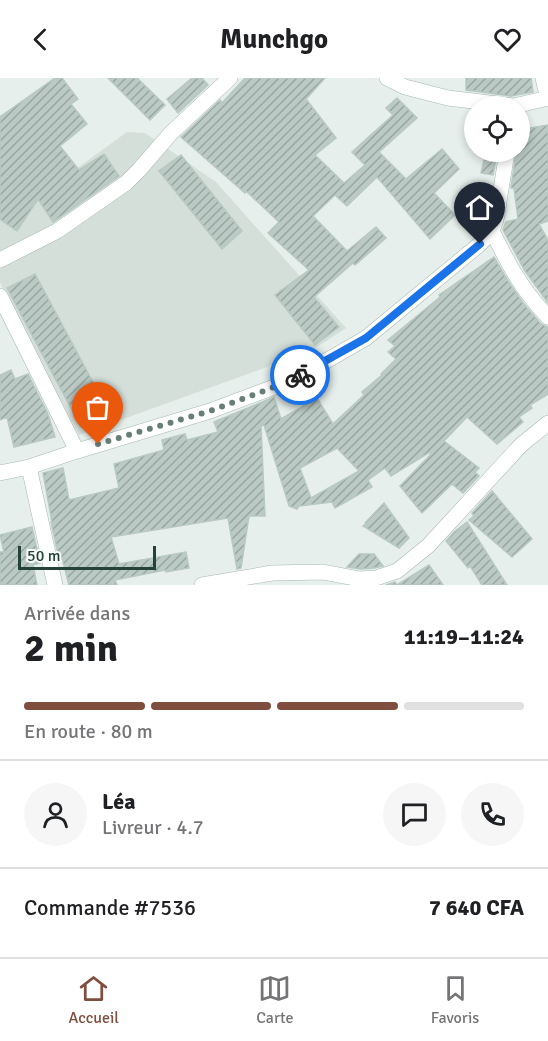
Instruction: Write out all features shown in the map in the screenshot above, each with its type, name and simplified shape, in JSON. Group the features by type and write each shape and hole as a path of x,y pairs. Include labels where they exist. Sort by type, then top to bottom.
{"street":[{"path":"0,260 57,231 126,183 171,133 230,78"},
{"path":"387,78 405,87 464,100"},
{"path":"530,102 548,98 543,78"},
{"path":"0,473 29,467 210,411 293,380 366,338 480,244 492,231 496,220 505,162"},
{"path":"492,231 516,278 548,317"},
{"path":"0,296 77,451"},
{"path":"202,585 272,573 323,572 360,579 376,578 397,571 428,546 521,445 548,423"},
{"path":"29,467 55,585"}],"shaded area":[{"path":"127,132 145,133 216,182 346,328 311,351 79,435 0,282 0,220 43,188 51,187"}],"building":[{"path":"55,78 62,78 78,99 71,104 87,124 60,146 79,170 104,154 119,176 53,222 38,199 17,231 0,219 0,117"},
{"path":"108,78 137,78 165,105 150,120"},
{"path":"192,78 202,78 208,85 178,113 167,99"},
{"path":"245,78 325,78 306,99 336,138 315,155 344,183 365,165 352,152 393,115 386,108 397,98 417,118 379,152 406,179 442,149 459,169 434,193 455,215 430,239 377,177 347,206 335,195 313,216 347,251 376,227 386,238 314,297 339,327 315,345 275,295 309,270 268,233 279,222 181,137 220,100 222,103"},
{"path":"466,78 531,78 533,92 511,96 466,90"},
{"path":"548,125 548,221 539,224 548,240 548,303 525,271 503,230 506,222 518,219 514,188 511,188 515,162 530,162 530,128"},
{"path":"181,155 242,231 222,249 159,171"},
{"path":"484,162 495,162 493,175 481,173"},
{"path":"494,257 523,303 541,324 548,327 548,394 530,405 532,408 519,417 523,422 497,444 467,417 444,441 479,468 475,472 479,476 463,493 452,484 422,513 400,486 431,454 430,452 391,476 385,468 368,480 372,487 335,508 332,502 299,506 297,509 289,506 264,425 261,426 265,516 249,516 241,568 237,569 228,518 111,537 119,564 186,552 189,568 166,572 165,570 115,580 117,585 69,585 62,558 59,559 43,473 63,468 69,500 119,488 114,464 164,450 162,440 185,434 187,440 218,432 214,422 274,397 281,419 317,398 333,424 364,395 362,392 396,359 388,352 395,346 388,340 440,297 439,295","holes":["337,448 359,471 311,498 300,468"]},
{"path":"35,274 109,412 81,427 7,288"},
{"path":"11,370 15,379 28,374 48,414 55,437 14,447 7,417 0,420 0,375"},
{"path":"492,491 532,539 512,557 469,520 474,516 472,513"},
{"path":"384,503 409,538 399,548 363,526"},
{"path":"467,522 507,585 482,585 470,566 468,568 446,541"},
{"path":"32,527 40,563 33,565 37,585 0,585 0,552 4,552 0,535"},
{"path":"359,554 374,554 383,566 361,569 347,567"},
{"path":"429,565 443,585 397,585"}],"way so far":[{"path":"98,444 210,411 293,380 300,375"}],"route":[{"path":"300,375 366,338 480,244"}]}
